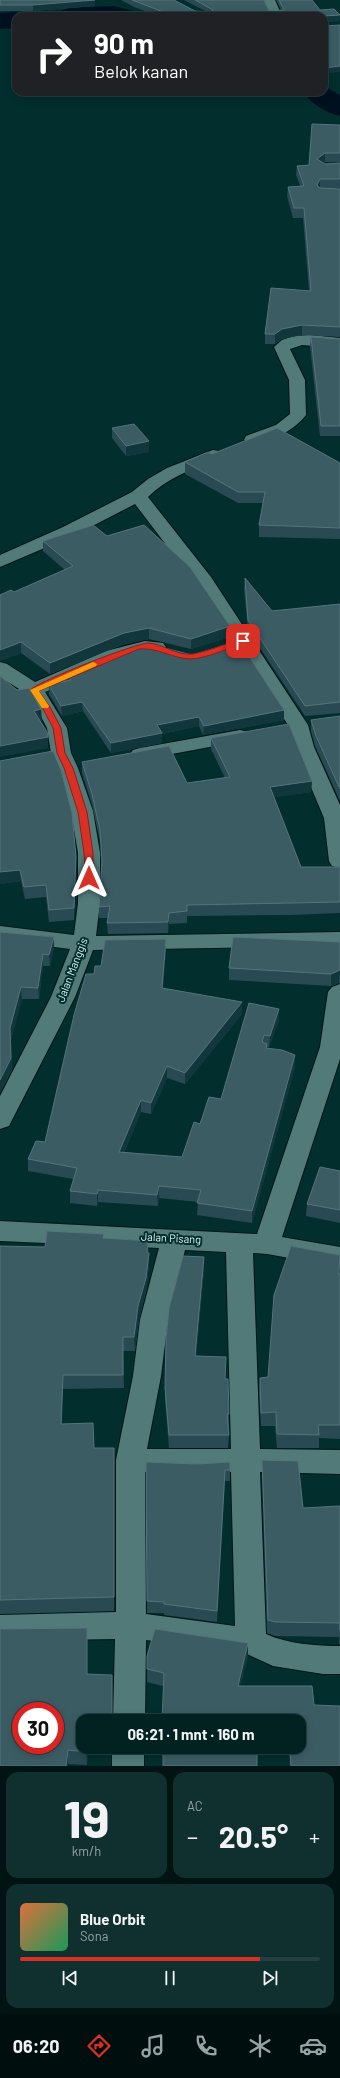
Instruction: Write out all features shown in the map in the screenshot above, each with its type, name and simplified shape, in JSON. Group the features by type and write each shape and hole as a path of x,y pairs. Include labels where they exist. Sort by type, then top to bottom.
{"street":[{"path":"269,0 274,12"},
{"path":"0,562 69,531 138,496 144,489 169,474 282,429 298,414 299,388 294,372 285,357 282,347 285,344 295,341 340,343"},
{"path":"138,496 204,582 235,643 298,725 304,747 335,818 340,861"},
{"path":"34,690 125,650 139,646 149,646 172,653"},
{"name":"Jalan Manggis","path":"0,668 34,690 46,707 57,728 65,760 82,812 89,853 89,903 84,943 63,998 0,1120"},
{"path":"122,758 319,722"},
{"path":"0,933 84,943 340,939"},
{"path":"267,1244 332,1047 340,992"},
{"name":"Jalan Pisang","path":"0,1231 267,1244 340,1257"},
{"path":"129,1714 131,1625 130,1460 147,1376 154,1320 174,1239"},
{"path":"239,1242 251,1641"},
{"path":"130,1460 197,1462 246,1460 340,1462"},
{"path":"0,1628 131,1625 251,1641 273,1652 323,1660 340,1660"},
{"path":"128,1754 128,1766"}],"building":[{"path":"0,0 95,0 33,5 0,5"},
{"path":"132,0 174,0 195,11 211,12 164,12"},
{"path":"195,0 264,0 269,11 284,10 279,0 312,0 320,10 334,9 340,15 328,16 328,12 211,12 213,10"},
{"path":"340,25 340,66 328,68 328,26"},
{"path":"312,124 340,125 340,153 325,153 317,159 325,164 340,163 340,179 320,179 317,185 320,188 340,189 340,327 302,325 282,329 275,334 265,334 271,288 311,291 304,208 294,208 288,187 304,186 297,166 309,165"},
{"path":"311,337 340,339 340,426 321,426"},
{"path":"134,424 149,441 126,446 112,428"},
{"path":"277,428 340,463 340,528 259,525 265,492 238,492 185,462 208,452 212,454"},
{"path":"93,525 107,536 144,525 190,567 230,626 191,639 149,628 124,633 50,663 21,642 0,650 0,595 11,590 14,592 73,566 43,541"},
{"path":"245,578 272,611 340,604 340,702 305,706 248,620"},
{"path":"239,641 284,710 204,726 199,717 157,725 162,733 111,743 82,702 61,706 49,685 71,680 66,676 131,648 148,644 192,655"},
{"path":"0,676 17,690 29,688 41,709 34,711 47,732 48,737 0,746"},
{"path":"340,716 340,789 316,736 311,720"},
{"path":"289,724 312,781 270,787 301,867 340,867 340,902 187,905 187,911 169,913 168,922 107,923 110,906 99,907 102,861 100,830 92,794 82,762 169,746 187,783 230,777 211,738"},
{"path":"53,751 61,770 72,813 76,857 74,908 49,910 46,885 24,887 20,870 0,872 0,761"},
{"path":"0,932 54,937 49,955 43,954 38,988 21,987 10,1028 11,1058 0,1080"},
{"path":"233,937 340,942 340,970 331,974 229,968"},
{"path":"166,939 162,988 242,1002 185,1073 167,1066 151,1103 141,1100 119,1152 182,1157 194,1122 200,1124 209,1097 221,1099 249,1003 279,1009 270,1036 264,1035 262,1042 267,1044 266,1048 282,1050 295,1055 252,1211 197,1203 201,1190 159,1186 157,1195 98,1190 97,1194 70,1191 77,1168 28,1159 36,1141 45,1142 74,1015 86,974 94,974 95,966 101,966 105,940"},
{"path":"320,1167 340,1171 340,1210 307,1204"},
{"path":"47,1231 104,1234 103,1238 148,1241 147,1253 149,1253 146,1278 138,1306 134,1337 123,1337 123,1375 63,1375 61,1424 93,1423 94,1448 114,1448 114,1597 0,1600 0,1246 45,1247"},
{"path":"291,1246 340,1255 340,1425 318,1425 319,1435 277,1434 276,1412 261,1413 260,1378 268,1377 274,1295"},
{"path":"183,1256 204,1257 195,1356 226,1357 225,1379 228,1379 229,1414 227,1414 229,1435 169,1435 165,1388 166,1339 169,1308"},
{"path":"262,1460 298,1461 303,1508 340,1506 340,1623 275,1622 268,1620"},
{"path":"146,1462 197,1464 230,1462 230,1470 225,1470 217,1611 164,1604 164,1602 147,1601"},
{"path":"87,1628 87,1674 112,1675 112,1714 76,1714 76,1751 68,1750 66,1766 0,1766 0,1629"},
{"path":"155,1629 248,1643 238,1686 312,1686 314,1705 340,1706 340,1766 291,1766 290,1754 306,1754 306,1714 162,1714 164,1673 147,1669 147,1656"},
{"path":"163,1754 257,1754 257,1766 163,1766"}],"waterway":[{"path":"0,21 12,20"},
{"path":"323,96 340,108"}],"slow traffic":[{"path":"45,706 34,690 93,664"}],"route":[{"path":"89,878 89,853 82,812 68,768 61,753 57,728 46,707 34,690 125,650 139,646 145,645 179,655 192,657 243,641"}]}
